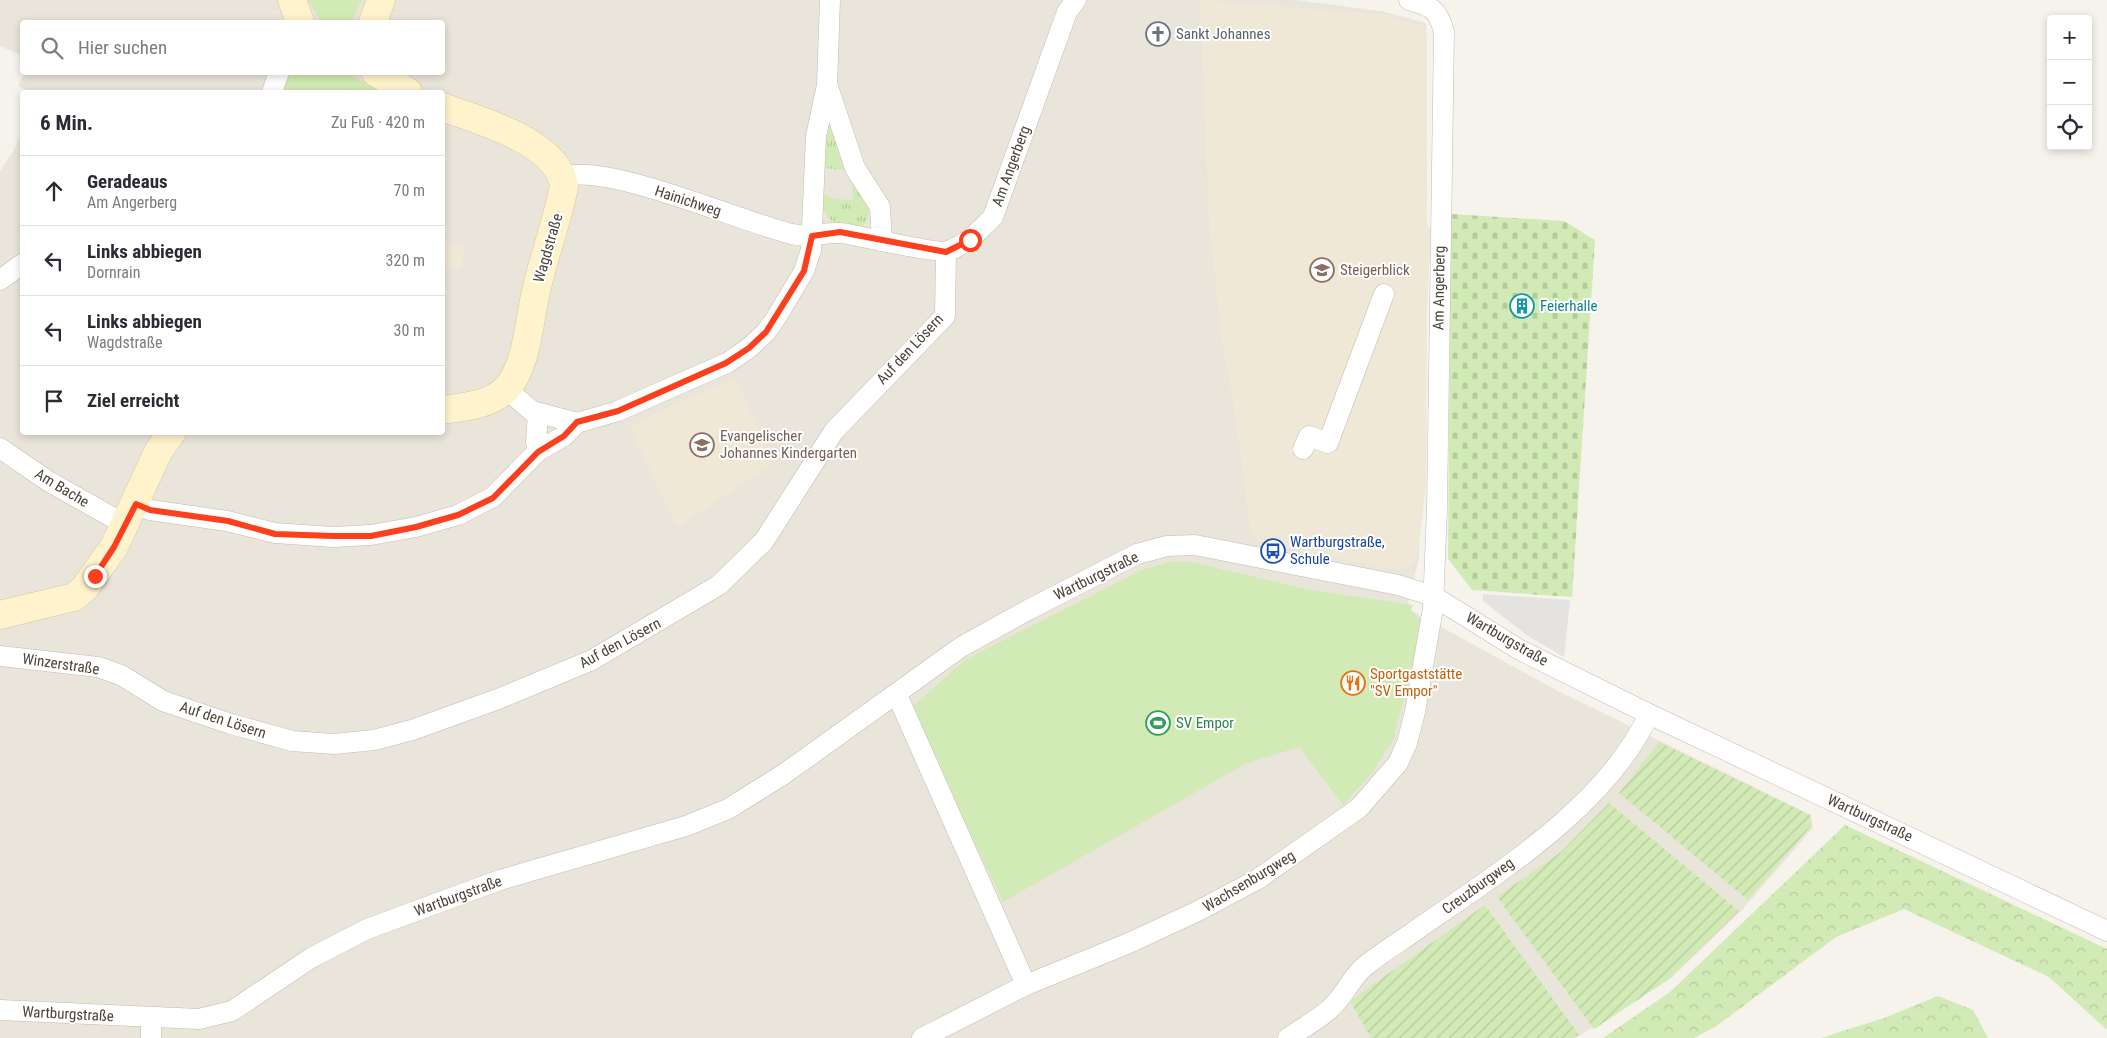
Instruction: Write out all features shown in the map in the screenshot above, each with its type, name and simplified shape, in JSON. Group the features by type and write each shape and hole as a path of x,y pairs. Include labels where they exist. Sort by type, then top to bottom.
{"street":[{"path":"292,0 299,20"},
{"path":"374,20 382,0"},
{"name":"Am Angerberg","path":"946,252 970,240 993,217 1067,12 1076,0"},
{"name":"Am Angerberg","path":"1409,0 1428,5 1440,16 1444,32 1437,508 1433,596"},
{"path":"506,389 538,413 577,422 618,411 726,363 749,348 766,332 804,271 812,236 816,136 827,85 826,2"},
{"path":"273,90 278,75"},
{"path":"380,75 405,90"},
{"path":"827,85 855,168 880,207 882,241"},
{"path":"445,108 524,139 551,161 563,177"},
{"name":"Hainichweg","path":"563,177 574,173 591,174 634,184 794,235 812,236"},
{"name":"Wagdstraße","path":"445,410 470,406 488,400 506,389 519,370 537,285 560,205 564,187 563,177"},
{"path":"812,236 840,232 946,252"},
{"name":"Auf den Lösern","path":"121,676 163,701 231,724 292,741 334,744 374,740 412,730 498,699 592,660 719,585 764,541 834,430 945,316 946,252"},
{"path":"0,280 20,265"},
{"path":"1304,449 1309,436 1328,443 1384,294"},
{"path":"538,413 536,442 538,452"},
{"name":"Am Bache","path":"0,448 48,481 131,514 150,510 228,521 275,534 371,536 432,523 458,515 493,498 538,452 564,436 577,422"},
{"path":"0,615 74,597 95,576 131,514 158,452 170,435"},
{"name":"Wartburgstraße","path":"0,1010 151,1028 199,1020 232,1011 312,958 367,929 500,880 686,826 728,809 784,774 897,695 961,647 1137,554 1167,546 1194,545 1398,585 1433,596 1520,650 1649,714 2107,931"},
{"name":"Wachsenburgweg","path":"922,1038 1026,985 1129,943 1207,906 1258,879 1359,808 1387,778 1398,763 1407,742 1423,671 1434,608 1433,596"},
{"name":"Winzerstraße","path":"0,656 98,667 121,676"},
{"path":"897,695 1026,985"},
{"name":"Creuzburgweg","path":"1288,1038 1339,999 1364,967 1480,885 1551,832 1578,809 1600,786 1626,753 1649,714"}],"shaded area":[{"path":"0,0 1297,0 1385,12 1426,23 1419,558 1407,608 1556,690 1811,815 1813,828 1742,910 1670,979 1576,1038 0,1038 0,171 16,147 20,136 20,435 445,435 445,90 27,90 18,86 24,75 445,75 445,20 20,20 20,55 0,46"},
{"name":"Steigerblick","path":"1200,0 1388,15 1423,26 1427,34 1427,225 1431,231 1427,309 1426,487 1418,553 1411,563 1401,569 1385,568 1256,541 1251,533 1233,399 1222,342 1209,219"},
{"path":"445,241 465,248 460,268 445,266"},
{"name":"Evangelischer Johannes Kindergarten","path":"735,377 773,464 677,527 630,426"},
{"path":"1483,594 1570,600 1564,657 1528,636 1483,601"}],"green space":[{"path":"308,0 362,0 352,20 320,20"},
{"path":"284,75 349,75 380,90 280,90"},
{"path":"827,107 860,188 857,190 869,206 868,219 861,228 837,223 827,217 824,211 821,193 835,199 853,200 852,181 849,171 826,168 822,183"},
{"path":"1451,214 1564,221 1595,240 1572,597 1472,590 1448,559"},
{"name":"SV Empor","path":"1169,562 1191,562 1310,590 1413,605 1411,611 1423,622 1394,738 1373,772 1343,805 1299,747 1245,764 1003,902 911,708 966,659 1142,570"},
{"path":"1659,742 1810,815 1811,826 1748,900 1619,793"},
{"path":"1609,803 1739,911 1669,979 1594,1029 1497,897 1561,852"},
{"path":"1845,825 2107,949 2107,1030 2049,977 1904,909 1836,937 1715,1027 1694,1038 1603,1038 1670,992"},
{"path":"1485,905 1579,1035 1572,1038 1371,1038 1350,1001"},
{"path":"1938,996 1973,1010 1988,1038 1821,1038 1884,1018"}],"place":[{"name":"Sankt Johannes","path":"1158,34"},
{"name":"Steigerblick","path":"1322,270"},
{"name":"Feierhalle","path":"1522,306"},
{"name":"Evangelischer Johannes Kindergarten","path":"702,445"},
{"name":"Wartburgstraße, Schule","path":"1273,551"},
{"name":"Sportgaststätte \"SV Empor\"","path":"1353,683"},
{"name":"SV Empor","path":"1158,723"}],"route":[{"path":"95,576 114,547 136,504 150,510 228,521 275,534 333,536 371,536 416,527 458,515 493,498 538,452 564,436 577,422 618,411 726,363 749,348 766,332 776,318 804,271 812,236 840,232 946,252 970,240"}]}
